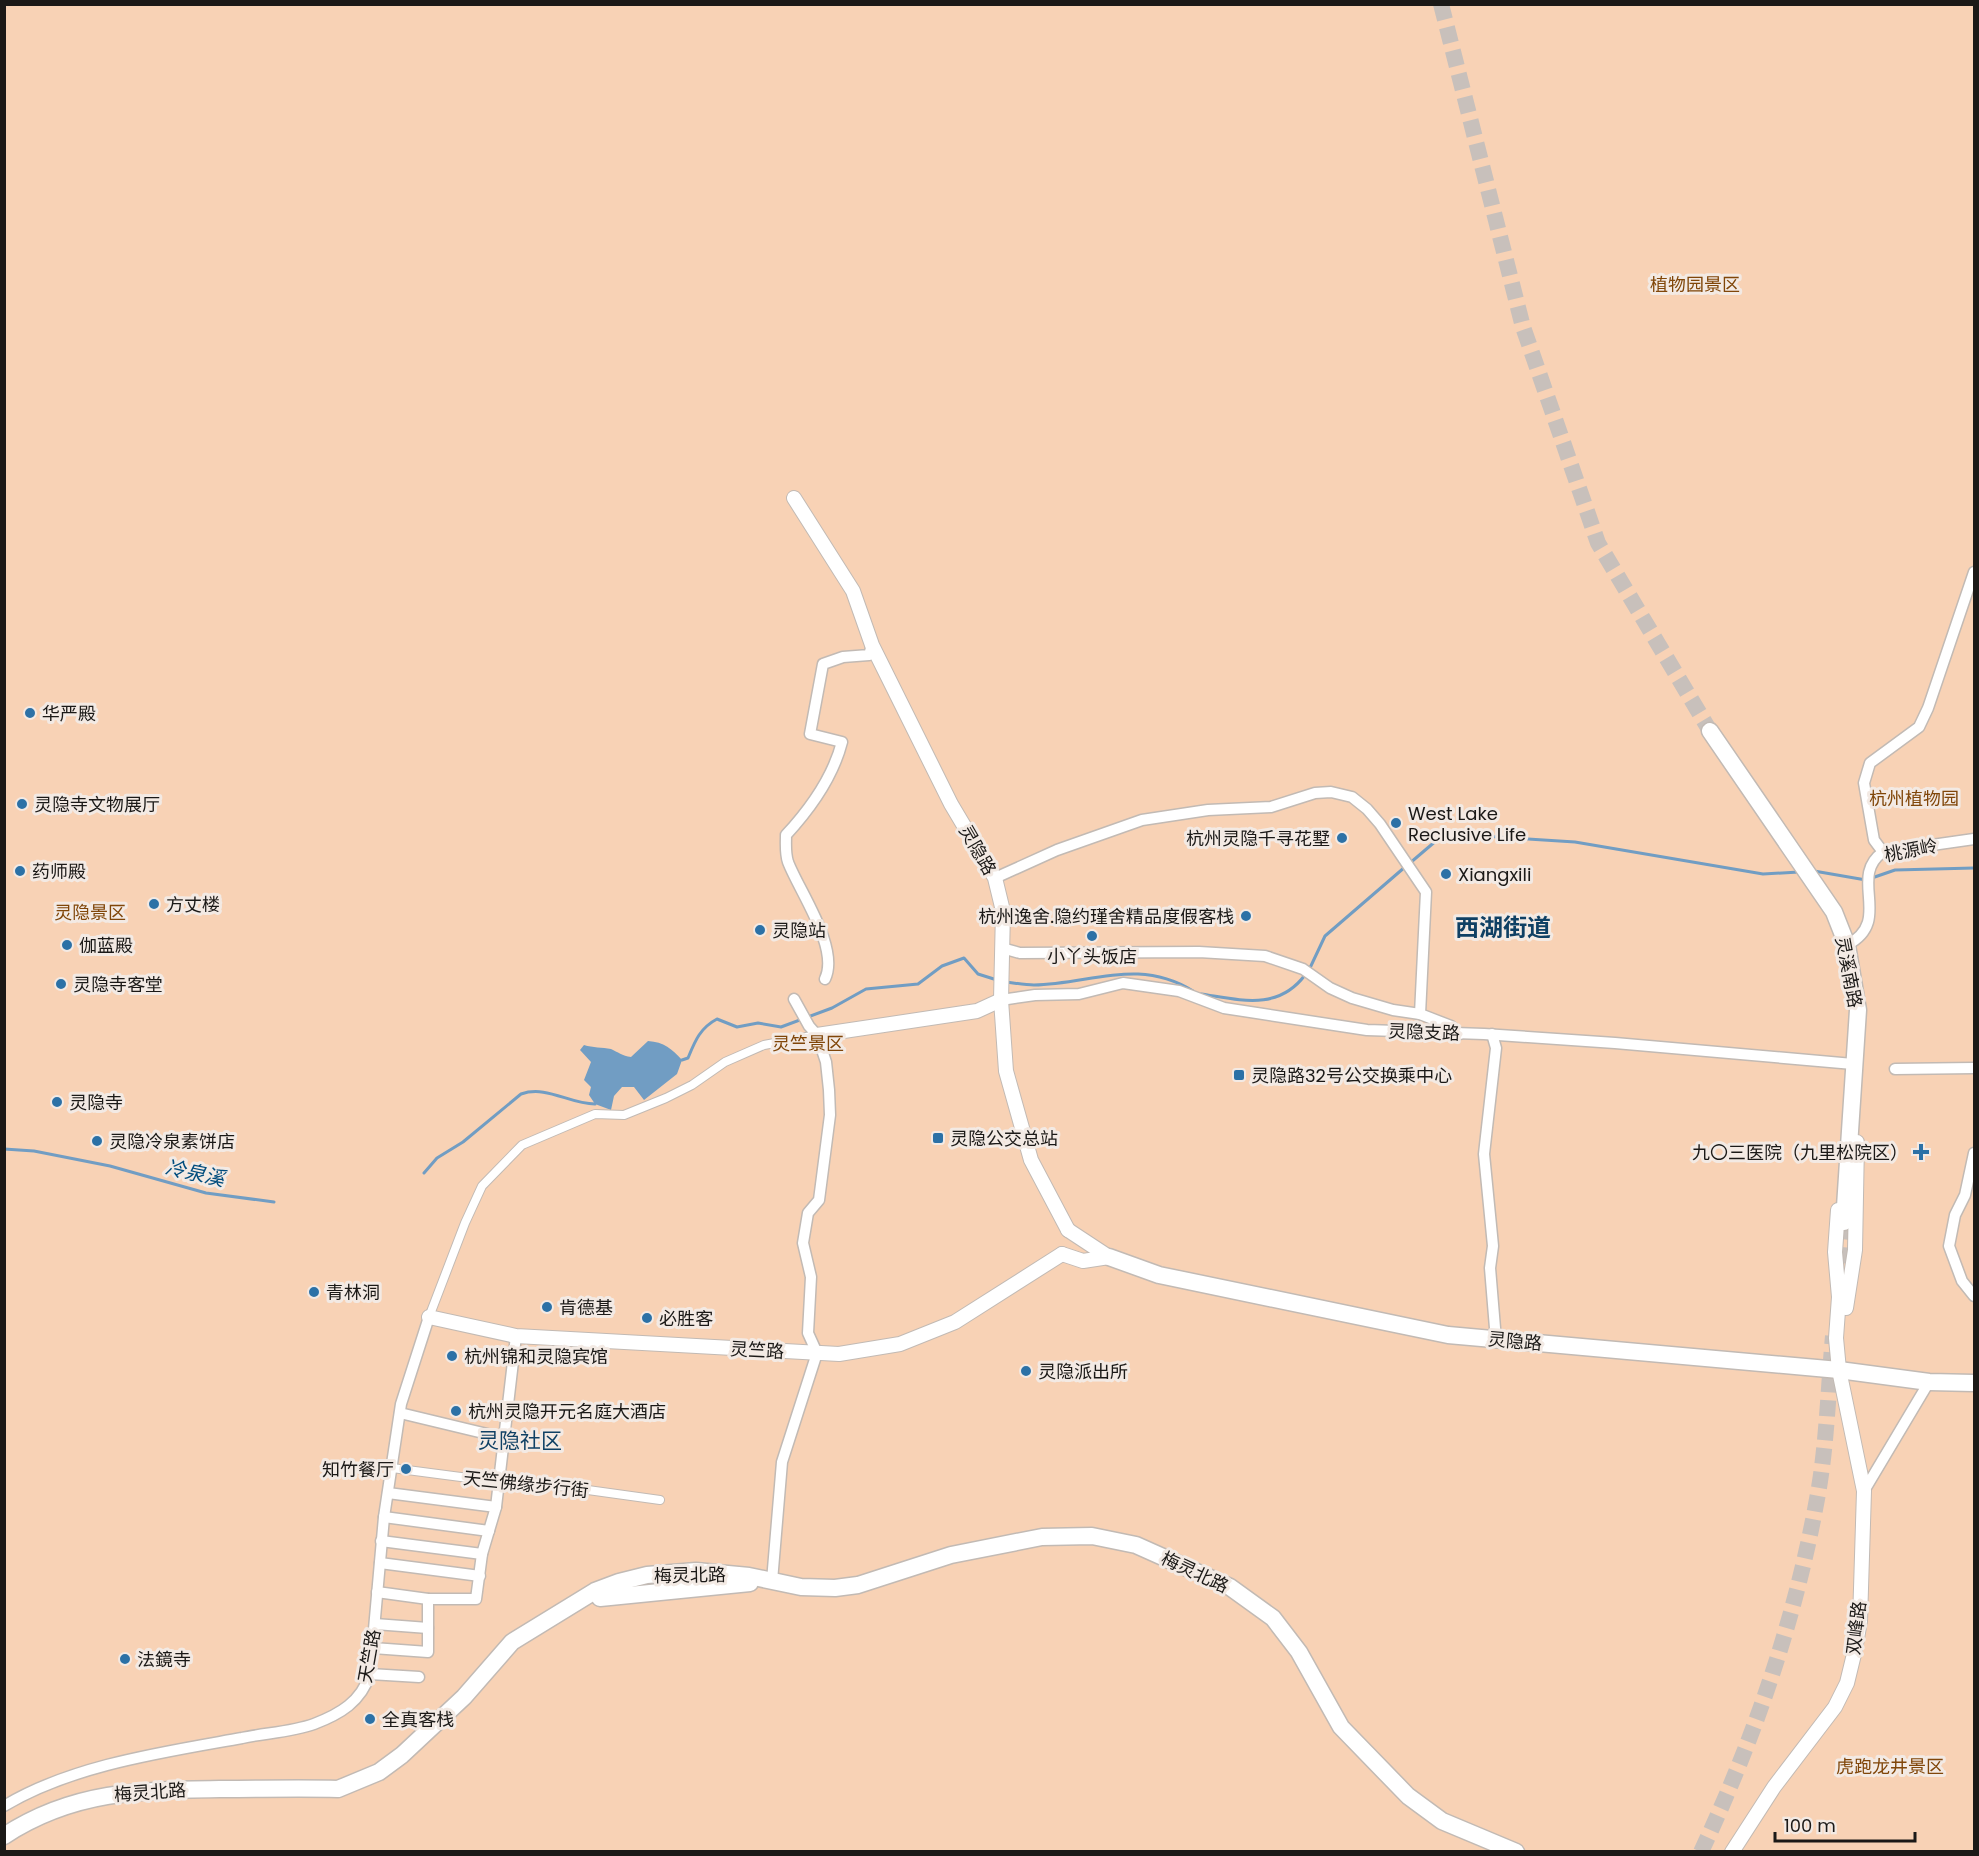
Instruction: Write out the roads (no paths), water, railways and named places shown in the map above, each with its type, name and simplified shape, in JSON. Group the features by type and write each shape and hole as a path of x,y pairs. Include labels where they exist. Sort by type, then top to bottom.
{"main road":[{"name":"灵溪南路","path":"1710,731 1834,912 1847,945 1858,1010 1844,1222"},
{"name":"灵隐路","path":"1109,1257 1159,1275 1448,1335 1839,1370 1929,1383 1974,1383"},
{"name":"梅灵北路","path":"4,1836 48,1811 117,1793 304,1788 333,1783 377,1765 464,1697 512,1642 577,1602 619,1582 672,1571 730,1574 801,1587 858,1585 951,1555 1042,1537 1092,1536 1136,1545 1230,1587 1273,1618 1299,1652 1341,1727 1408,1796 1442,1821 1516,1851"}],"street":[{"name":"灵隐路","path":"794,498 853,591 872,645 951,804 995,878 1003,911 1001,997 1006,1071 1031,1160 1068,1230"},
{"path":"1883,852 1874,840 1864,783 1870,763 1919,727 1928,708 1974,572"},
{"path":"825,979 827,963 821,934 788,861 786,835 800,821 837,765 842,742 810,734 823,664 843,657 869,655 872,645"},
{"path":"995,878 1120,825 1208,810 1271,807 1315,793 1330,792 1352,797 1367,809 1426,892 1420,1014"},
{"name":"桃源岭","path":"1847,945 1858,939 1869,922 1869,873 1872,860 1883,852 1974,839"},
{"path":"1002,948 1020,953 1241,953 1265,956 1303,969 1352,998 1393,1010 1420,1014 1451,1026 1460,1034"},
{"name":"灵隐支路","path":"1001,997 1079,994 1123,983 1179,991 1224,1008 1333,1026 1407,1033 1492,1034 1853,1064"},
{"path":"429,1317 465,1223 482,1186 522,1145 595,1114 624,1115 666,1098 692,1085 725,1062 764,1046 817,1035 978,1011 1001,997"},
{"path":"772,1581 782,1462 817,1353 808,1333 811,1277 802,1244 808,1213 819,1200 830,1115 826,1062 817,1035 807,1023 794,999"},
{"path":"1492,1034 1496,1048 1484,1154 1493,1246 1490,1268 1496,1340"},
{"path":"1839,1370 1836,1338 1839,1297 1835,1252 1844,1098 1853,1064"},
{"path":"1839,1370 1855,1250 1857,1104 1853,1064"},
{"path":"1895,1069 1974,1068"},
{"path":"1974,1153 1965,1195 1955,1215 1949,1246 1961,1278 1974,1296"},
{"path":"1068,1230 1109,1257 1083,1261 1062,1254 1068,1230"},
{"name":"灵竺路","path":"429,1317 516,1336 839,1354 900,1344 955,1322 1062,1254"},
{"name":"天竺路","path":"4,1806 28,1792 75,1775 161,1753 312,1724 356,1701 366,1687 370,1674 381,1540 400,1413 429,1317"},
{"path":"377,1592 428,1599 476,1599 482,1554 496,1507 516,1336"},
{"name":"双峰路","path":"1732,1851 1774,1787 1835,1707 1847,1683 1860,1622 1863,1491 1839,1370"},
{"path":"1863,1491 1929,1383"},
{"path":"400,1413 504,1438"},
{"name":"天竺佛缘步行街","path":"392,1468 499,1482 523,1481 660,1500"},
{"path":"388,1493 496,1507"},
{"path":"384,1517 489,1531"},
{"path":"381,1540 482,1554"},
{"path":"380,1563 480,1576"},
{"path":"373,1648 428,1652 428,1599"},
{"path":"375,1624 428,1628"},
{"path":"370,1674 419,1677"}],"water":[{"path":"648,1041 667,1047 682,1060 677,1074 644,1100 634,1087 622,1087 614,1096 611,1110 595,1104 589,1095 591,1087 584,1080 591,1062 580,1050 584,1045 611,1049 631,1057"}],"waterway":[{"path":"1410,863 1437,840 1451,834 1575,842 1763,874 1799,872"},
{"path":"1309,970 1325,936 1405,867"},
{"path":"1814,871 1866,880 1895,870 1974,868"},
{"path":"682,1060 688,1058 702,1031 717,1019 737,1027 758,1023 781,1027 832,1008 866,989 918,984 942,966 964,958 978,974 997,980"},
{"path":"1006,982 1034,985 1055,984 1134,974 1173,981 1193,991"},
{"path":"1201,994 1244,1000 1271,998 1283,994 1305,975"},
{"path":"424,1173 437,1158 463,1142 521,1094 549,1093 595,1104"},
{"name":"冷泉溪","path":"4,1149 34,1151 110,1166 206,1193 274,1202"}],"tunnel":[{"path":"1441,4 1523,327 1598,543 1710,731"},
{"path":"1840,1263 1844,1222"},
{"path":"1701,1852 1755,1723 1785,1635 1797,1590 1820,1479 1833,1336"}],"place":[{"name":"华严殿","path":"30,713"},
{"name":"灵隐寺文物展厅","path":"22,804"},
{"name":"West Lake Reclusive Life","path":"1396,823"},
{"name":"杭州灵隐千寻花墅","path":"1342,838"},
{"name":"药师殿","path":"20,871"},
{"name":"Xiangxili","path":"1446,874"},
{"name":"方丈楼","path":"154,904"},
{"name":"杭州逸舍.隐约瑾舍精品度假客栈","path":"1246,916"},
{"name":"灵隐站","path":"760,930"},
{"name":"小丫头饭店","path":"1092,936"},
{"name":"伽蓝殿","path":"67,945"},
{"name":"灵隐寺客堂","path":"61,984"},
{"name":"灵隐路32号公交换乘中心","path":"1239,1075"},
{"name":"灵隐寺","path":"57,1102"},
{"name":"灵隐公交总站","path":"938,1138"},
{"name":"灵隐冷泉素饼店","path":"97,1141"},
{"name":"九〇三医院（九里松院区）","path":"1921,1152"},
{"name":"青林洞","path":"314,1292"},
{"name":"肯德基","path":"547,1307"},
{"name":"必胜客","path":"647,1318"},
{"name":"杭州锦和灵隐宾馆","path":"452,1356"},
{"name":"灵隐派出所","path":"1026,1371"},
{"name":"杭州灵隐开元名庭大酒店","path":"456,1411"},
{"name":"知竹餐厅","path":"406,1469"},
{"name":"法鏡寺","path":"125,1659"},
{"name":"全真客栈","path":"370,1719"}],"district":[{"name":"西湖街道","path":"1503,927"},
{"name":"灵隐社区","path":"520,1440"}],"park label":[{"name":"植物园景区","path":"1695,284"},
{"name":"杭州植物园","path":"1914,798"},
{"name":"灵隐景区","path":"90,912"},
{"name":"灵竺景区","path":"808,1043"},
{"name":"虎跑龙井景区","path":"1890,1766"}]}
